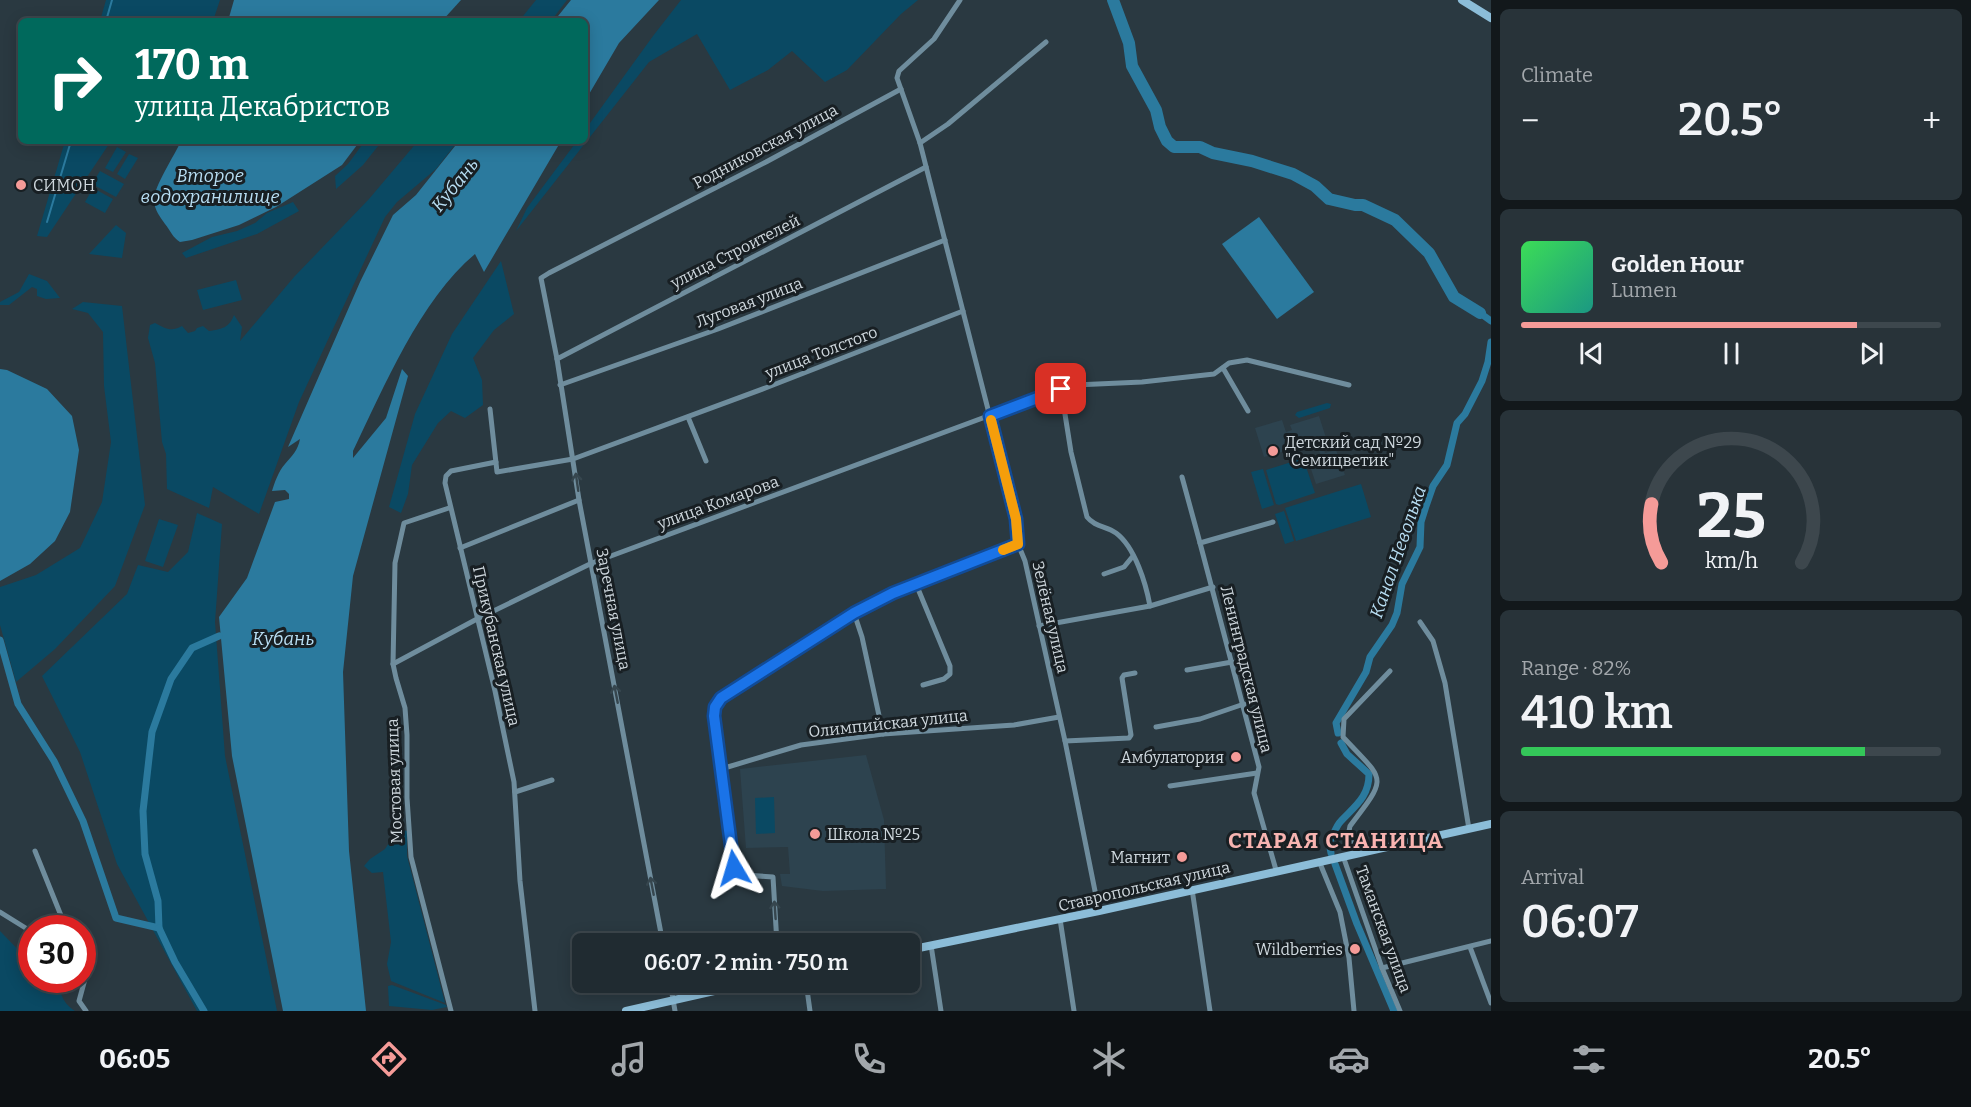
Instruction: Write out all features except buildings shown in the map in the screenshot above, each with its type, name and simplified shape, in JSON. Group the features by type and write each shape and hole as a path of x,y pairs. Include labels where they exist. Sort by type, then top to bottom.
{"main road":[{"path":"1462,0 1491,18"},
{"name":"Ставропольская улица","path":"920,948 1491,824"},
{"path":"626,1011 708,993"}],"street":[{"path":"901,89 897,78 899,71 934,39 960,0"},
{"path":"920,142 948,124 1046,42"},
{"name":"Зелёная улица","path":"901,89 920,142 1016,519 1018,544 1025,561 1065,741 1099,910"},
{"name":"Родниковская улица","path":"541,278 766,162 901,89"},
{"name":"улица Строителей","path":"557,359 926,167"},
{"name":"Луговая улица","path":"560,385 718,329 945,240"},
{"name":"Заречная улица","path":"541,278 557,359 579,500 661,933"},
{"name":"улица Толстого","path":"496,462 497,472 573,459 963,311"},
{"name":"улица Комарова","path":"393,663 592,563 1061,389 1075,385 1142,382 1214,374 1229,363 1246,360 1349,385"},
{"path":"1223,368 1248,411"},
{"path":"1061,389 1071,452 1087,517 1093,524 1115,532 1133,556 1147,589 1150,606"},
{"path":"490,410 496,462"},
{"path":"688,417 706,461"},
{"name":"Прикубанская улица","path":"496,462 451,471 446,476 445,483 449,508 495,691 515,792 520,881 535,1011"},
{"name":"Ленинградская улица","path":"1182,477 1244,704 1258,767 1254,793 1276,870"},
{"path":"460,548 579,500"},
{"name":"Мостовая улица","path":"449,508 404,523 395,563 393,663 405,708 411,857 451,1011"},
{"path":"1200,543 1273,522"},
{"path":"776,933 773,877 744,875 734,868 714,716 715,707 721,698 854,613 893,593 1018,544"},
{"path":"1104,574 1124,567 1133,556"},
{"path":"916,584 950,666 950,674 944,680 923,686"},
{"path":"1039,626 1150,606 1213,587"},
{"path":"854,613 862,637 884,734"},
{"path":"1420,622 1433,641 1445,683 1469,829"},
{"path":"1187,670 1232,662"},
{"name":"Таманская улица","path":"1355,853 1349,831 1350,826 1376,790 1378,780 1374,770 1343,737 1344,719 1390,671"},
{"path":"1065,741 1129,738 1131,735 1122,678 1124,675 1135,673"},
{"path":"1156,727 1200,719 1244,704"},
{"name":"Олимпийская улица","path":"721,769 801,746 884,734 1014,725 1059,717"},
{"path":"1170,786 1257,773"},
{"path":"515,792 552,780"},
{"path":"35,850 61,915"},
{"name":"Таманская улица","path":"1341,856 1400,1011"},
{"path":"1321,861 1340,912 1349,958 1354,1011"},
{"path":"1192,889 1209,1011"},
{"path":"0,912 18,923"},
{"path":"1060,919 1074,1011"},
{"path":"1382,968 1491,941"},
{"path":"931,945 941,1011"},
{"path":"1470,947 1491,1004"},
{"path":"82,993 80,1001 86,1011"},
{"path":"672,993 675,1011"},
{"path":"808,993 810,1011"}],"shaded area":[{"path":"106,0 220,0 214,18 101,18"},
{"path":"536,0 567,0 553,18 521,18"},
{"path":"681,0 918,0 901,14 847,70 825,82 792,51 768,70 730,90 697,34 649,62 588,140 588,126"},
{"path":"64,144 109,144 47,237 37,236"},
{"path":"363,144 380,144 363,165 336,189 335,176 348,164"},
{"path":"415,144 456,144 436,169 397,202 385,217 299,402 259,514 213,487 209,508 167,489 166,454 162,442 155,363 148,338 150,325 155,323 172,329 182,326 188,333 203,326 209,331 225,327 234,315 242,327 240,341 294,277 369,199"},
{"path":"575,144 584,144 516,231 527,208"},
{"path":"117,147 126,152 113,172 105,168"},
{"path":"129,154 138,158 125,179 117,174"},
{"path":"100,171 124,184 116,197 92,184"},
{"path":"93,188 113,199 105,213 85,202"},
{"path":"293,202 299,211 257,234 186,258 182,253 212,237 237,231 255,223 267,213"},
{"path":"116,225 126,233 122,258 89,254"},
{"path":"501,261 514,314 494,330 473,358 482,380 483,405 465,418 451,411 438,423 412,465 408,494 401,513 389,507 415,414 452,334"},
{"path":"29,274 47,281 60,298 46,299 37,296 37,289 32,287 9,305 0,305 0,302 19,292"},
{"path":"236,280 242,300 203,310 197,290"},
{"path":"83,302 122,306 145,505 115,586 55,649 16,682 0,625 0,587 36,575 80,548 102,502 111,442 104,386 103,332 88,313 72,309"},
{"path":"1327,403 1331,404 1330,408 1299,418 1295,415 1297,412"},
{"name":"Детский сад №29 \"Семицветик\"","path":"1319,416 1328,444 1323,445 1325,453 1336,450 1345,475 1316,484 1308,460 1321,456 1317,445 1302,449 1297,434 1288,437 1292,449 1264,457 1255,428 1282,420 1286,432 1292,430 1290,425"},
{"path":"1301,459 1304,461 1315,493 1276,504 1266,470"},
{"path":"1263,469 1274,505 1262,509 1251,472"},
{"path":"1361,484 1371,517 1296,541 1285,508"},
{"path":"1284,511 1294,541 1285,544 1275,514"},
{"path":"197,513 222,524 215,622 225,756 277,1011 197,1011 117,864 80,752 42,676 127,594 138,565 168,572 188,552"},
{"path":"159,519 178,525 163,567 145,561"},
{"name":"Школа №25","path":"866,755 884,820 886,889 823,891 782,886 780,874 790,874 788,847 746,848 740,769"},
{"path":"774,797 775,833 756,834 755,798"},
{"path":"397,831 407,831 407,856 445,1003 391,981 387,964 391,942 383,872 372,873 364,866 385,849"},
{"path":"0,931 18,950 18,993 61,993 68,1005 75,1011 0,1011"},
{"path":"392,985 447,1007 432,1010 389,1006 388,986"}],"water":[{"path":"234,0 461,0 445,18 229,18"},
{"path":"571,0 659,0 619,43 588,96 588,18 556,18"},
{"name":"Второе водохранилище","path":"179,144 358,144 342,165 276,207 239,225 192,240 180,242 161,219 154,202 160,181"},
{"name":"Кубань","path":"457,144 559,144 484,272 475,254 455,273 420,320 353,451 353,458 386,418 402,369 408,376 353,576 343,672 349,851 366,1011 283,1011 232,756 219,617 247,578 275,502 289,499 289,494 285,490 272,491 280,470 298,446 300,439 288,447 360,282 393,215 416,195"},
{"path":"1259,217 1314,292 1277,319 1222,244"},
{"path":"0,369 7,370 47,389 72,416 79,450 70,512 55,541 30,564 0,581"}],"waterway":[{"path":"107,18 112,0"},
{"path":"1113,0 1129,43 1132,66 1156,110 1160,127 1167,141 1174,147 1200,147 1213,153 1252,161 1293,174 1315,186 1329,199 1363,205 1395,220 1429,253 1454,297 1480,313"},
{"path":"47,222 70,144"},
{"name":"Канал Неволька","path":"1480,313 1491,321"},
{"name":"Канал Неволька","path":"1338,733 1336,723 1366,672 1370,657 1392,625 1397,613 1402,584 1420,547 1421,522 1426,506 1433,486 1447,465 1457,423 1465,414 1482,381 1491,342"},
{"path":"0,640 18,704 54,761 83,821 116,918 159,928 158,901 145,854 143,811 152,732 171,679 192,648 219,636"},
{"name":"Канал Неволька","path":"1331,853 1329,842 1337,826 1364,795 1369,774 1347,754 1341,743"},
{"name":"Канал Неволька","path":"1335,864 1357,924 1394,1011"},
{"path":"159,928 175,962 204,1011"}],"slow traffic":[{"path":"991,420 1016,519 1018,544 1003,550"}],"place":[{"name":"СИМОН","path":"21,185"},
{"name":"Детский сад №29 \"Семицветик\"","path":"1273,451"},
{"name":"Амбулатория","path":"1236,757"},
{"name":"Школа №25","path":"815,834"},
{"name":"Магнит","path":"1182,857"},
{"name":"Wildberries","path":"1355,949"}],"district":[{"name":"СТАРАЯ СТАНИЦА","path":"1336,840"}],"route":[{"path":"734,868 714,716 715,707 721,698 854,613 893,593 1018,544 1016,519 990,416 1061,389"}]}
